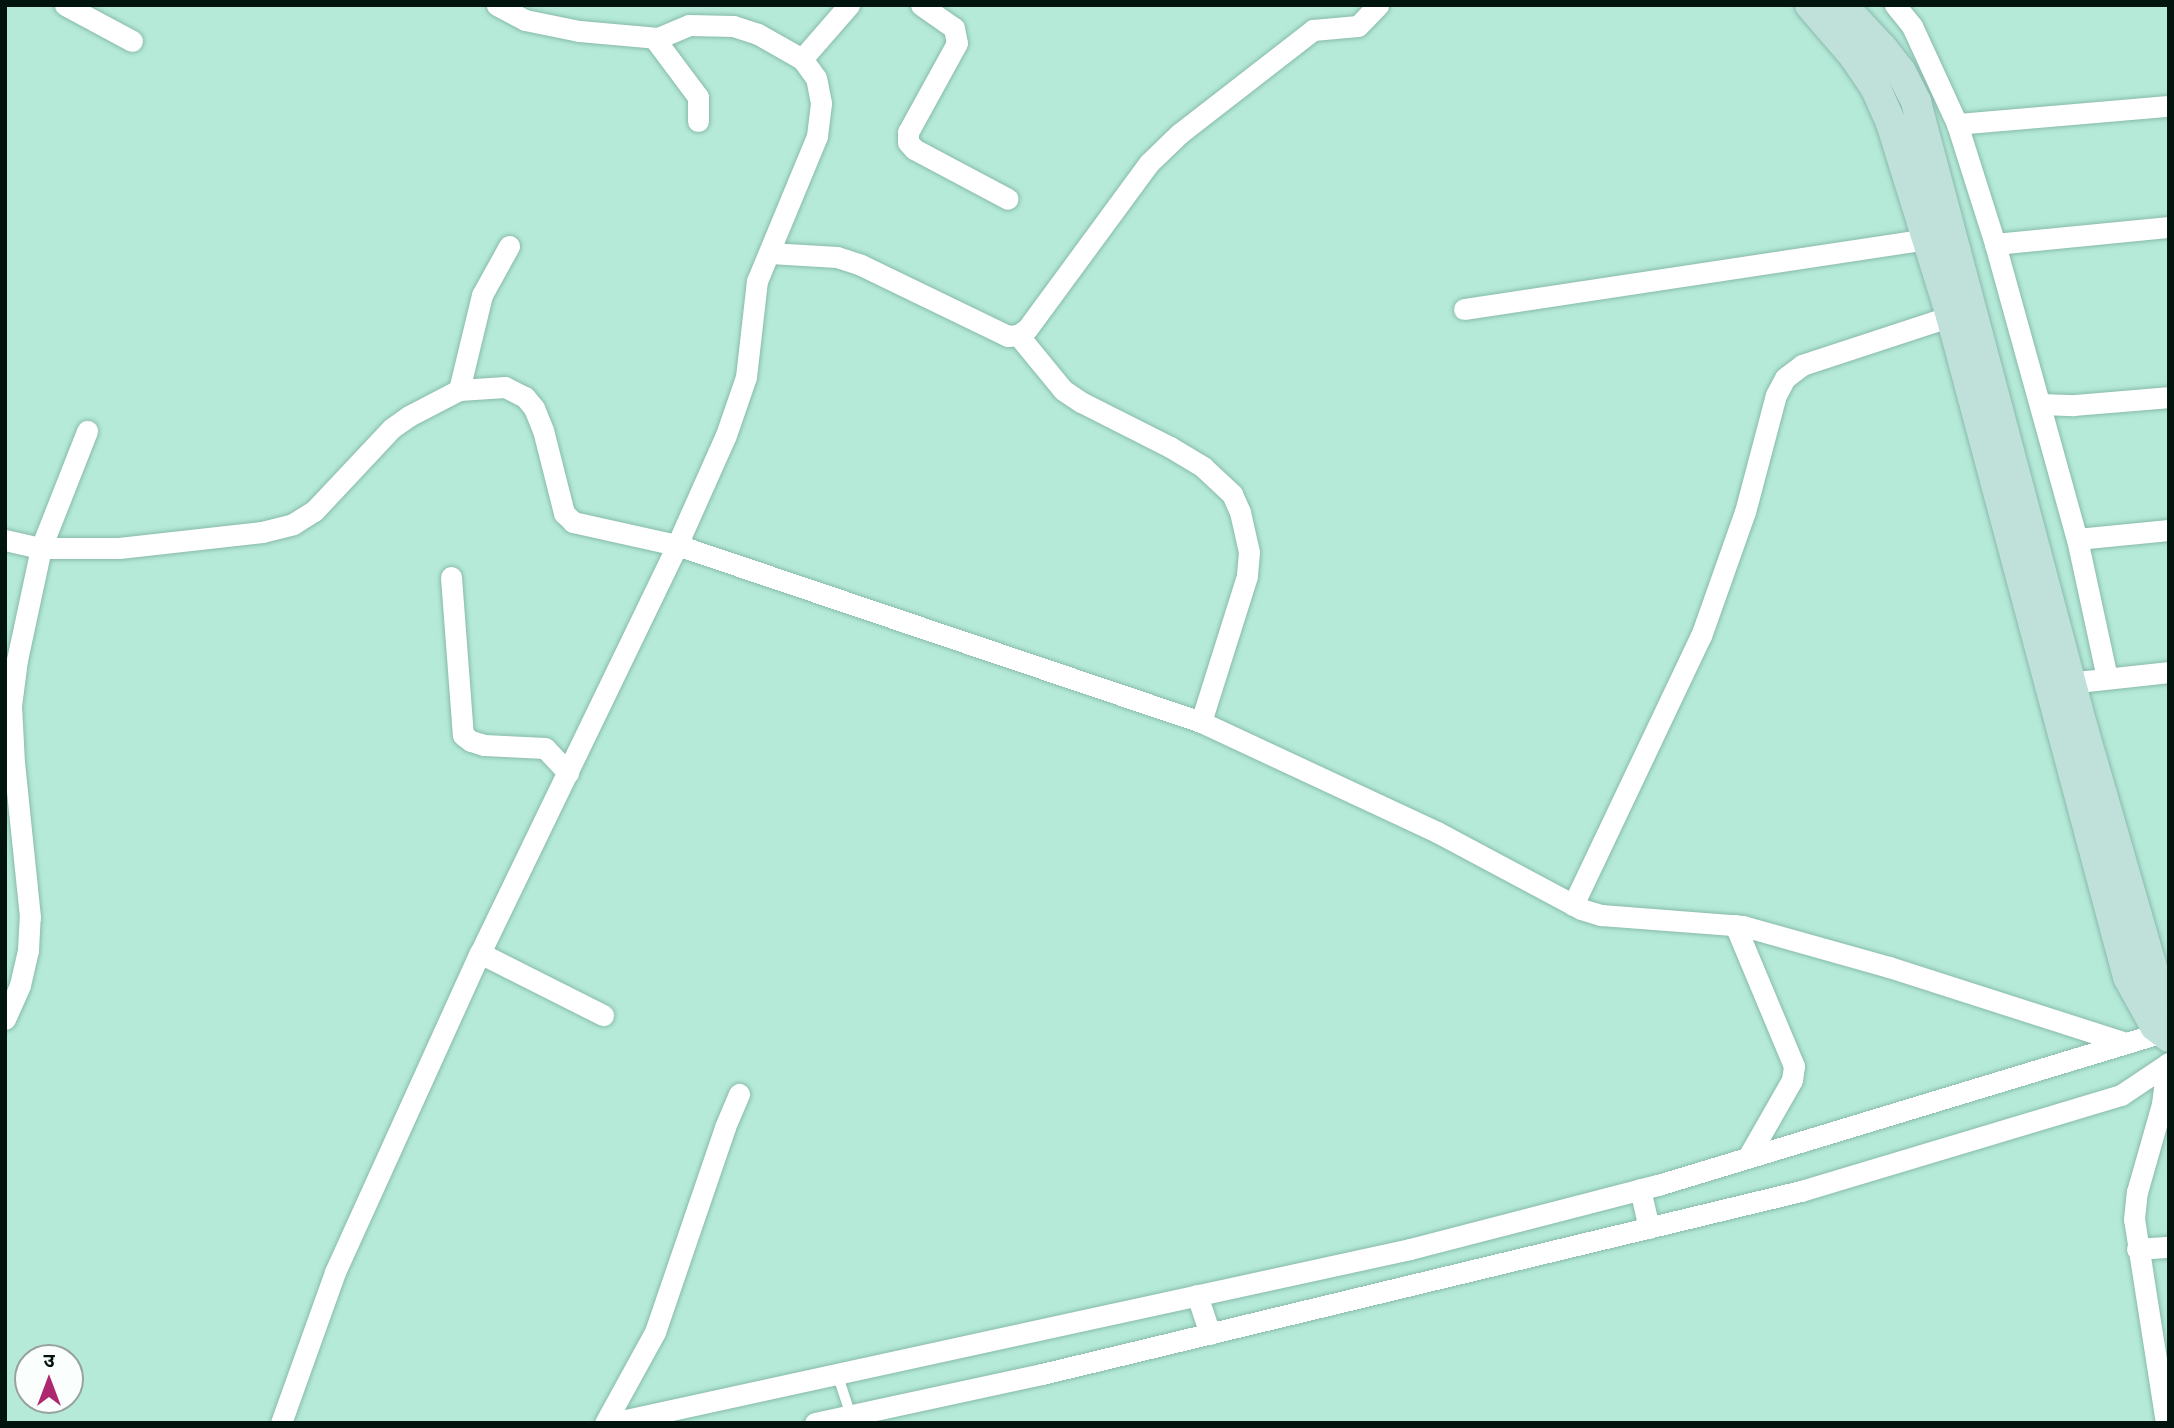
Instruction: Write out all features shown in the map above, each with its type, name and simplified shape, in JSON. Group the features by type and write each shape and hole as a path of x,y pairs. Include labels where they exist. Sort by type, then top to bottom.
{"street":[{"path":"65,5 132,41"},
{"path":"281,1423 335,1272 480,953 677,545 739,404 746,377 757,281 817,136 820,91 816,78 802,59 758,34 733,26 689,25 665,37 654,38 551,27 525,20 497,5"},
{"path":"802,59 849,5"},
{"path":"920,5 954,28 957,43 908,132 908,142 914,149 1008,198"},
{"path":"770,253 837,257 1007,336 1018,335 1027,329 1149,163 1179,134 1313,30 1358,26 1378,5"},
{"path":"1810,5 1854,56 1876,89 1891,123 2060,684 2155,978 2169,1002"},
{"path":"1842,5 1901,72 1916,102 2060,684 2128,977 2167,1049 2157,1125 2137,1192 2134,1219 2137,1249 2164,1387 2165,1423"},
{"path":"1895,5 1912,26 1957,124 1995,244 2077,539 2107,678"},
{"path":"654,38 698,97 698,121"},
{"path":"1957,124 2169,106"},
{"path":"1995,244 2169,227"},
{"path":"1464,309 1928,239"},
{"path":"459,390 482,295 509,246"},
{"path":"1573,905 1701,636 1745,512 1776,395 1785,378 1802,365 1951,316"},
{"path":"1018,335 1063,390 1081,402 1170,446 1203,467 1232,494 1246,529 1247,576 1201,722"},
{"path":"5,540 41,548 129,547 262,532 293,524 314,511 392,428 459,390 505,387 525,397 534,408 543,430 567,518 589,527 677,545 1201,722 1437,832 1573,905 1601,915 1735,925 1889,967 2126,1044 2167,1049"},
{"path":"2040,404 2074,405 2169,397"},
{"path":"5,1019 20,985 28,950 30,917 13,764 11,706 17,660 41,548 87,431"},
{"path":"2077,539 2169,530"},
{"path":"451,577 463,735 484,745 545,748 568,772"},
{"path":"2060,684 2169,672"},
{"path":"1735,925 1794,1066 1792,1080 1748,1157"},
{"path":"480,953 603,1015"},
{"path":"612,1423 1410,1249 1640,1189 2126,1044"},
{"path":"815,1423 850,1419 1801,1191 2121,1095 2167,1049"},
{"path":"605,1423 655,1332 725,1127 739,1094"},
{"path":"1640,1189 1649,1228"},
{"path":"2137,1249 2169,1247"},
{"path":"1196,1295 1210,1334"}],"lane":[{"path":"837,1373 850,1419"}]}
